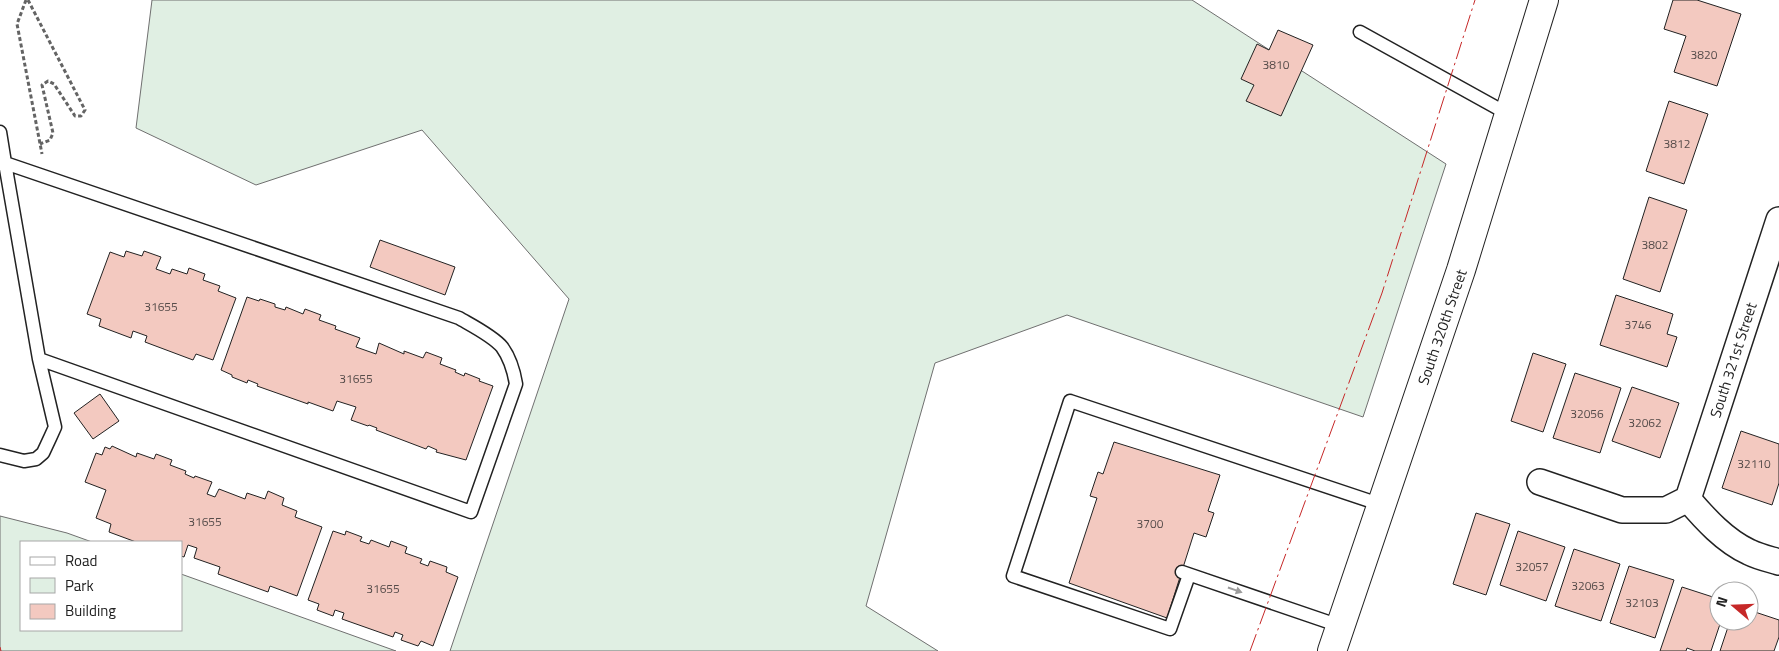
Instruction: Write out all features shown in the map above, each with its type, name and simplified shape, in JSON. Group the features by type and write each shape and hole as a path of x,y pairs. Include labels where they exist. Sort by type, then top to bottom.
{"main road":[{"name":"South 320th Street","path":"1332,651 1461,270 1544,0"}],"street":[{"name":"South 321st Street","path":"1688,499 1779,220"},
{"path":"1540,482 1622,510 1666,510 1688,499 1704,519 1723,535 1749,552 1779,562"}],"lane":[{"path":"1360,32 1508,114"},
{"path":"0,132 3,163 39,359 55,427 44,453 36,458 24,461 0,455"},
{"path":"3,163 46,176 459,318 502,346 513,368 516,384 471,512 39,359"},
{"path":"1340,626 1185,574 1170,629 1013,576 1070,401 1382,505"}],"path":[{"path":"27,0 85,110 81,116 75,116 54,84 48,81 42,85 53,133 50,140 40,144"},
{"path":"27,0 17,24 46,176"}],"green space":[{"path":"152,0 1192,0 1446,164 1363,417 1067,315 935,363 866,606 938,651 450,651 569,299 422,130 256,185 136,128"},
{"path":"0,516 67,533 89,541 20,541 20,631 182,631 182,574 396,651 0,651"}],"building":[{"path":"1673,0 1697,0 1741,14 1717,86 1674,72 1686,36 1664,29"},
{"path":"1278,30 1313,45 1281,116 1246,101 1254,85 1241,79 1257,44 1269,50"},
{"path":"1669,101 1708,114 1684,184 1646,171"},
{"path":"1649,197 1687,210 1660,292 1623,279"},
{"path":"380,240 455,267 445,295 370,267"},
{"path":"126,251 142,256 144,251 161,257 156,269 170,274 172,269 187,274 189,268 205,274 203,280 220,286 218,291 236,298 213,360 196,354 193,360 145,342 147,336 133,331 131,338 99,326 101,319 87,314 110,252 124,257"},
{"path":"1616,295 1673,314 1667,334 1677,337 1667,367 1600,345"},
{"path":"247,297 275,304 275,307 285,310 286,307 303,314 305,309 321,315 319,320 336,326 335,329 360,338 356,347 376,354 379,343 404,354 404,351 423,358 426,352 442,358 440,364 456,370 455,372 464,376 465,373 493,386 466,460 436,452 437,450 428,446 426,449 376,430 377,428 351,420 356,407 337,401 333,411 257,386 258,384 248,380 247,383 221,370"},
{"path":"1533,353 1566,364 1543,432 1511,421"},
{"path":"1575,373 1621,388 1600,453 1553,438"},
{"path":"1632,387 1679,403 1660,458 1612,441"},
{"path":"100,394 119,421 93,439 74,413"},
{"path":"1741,431 1779,444 1779,483 1772,505 1722,488"},
{"path":"1114,442 1220,475 1208,511 1214,513 1206,537 1194,533 1167,618 1069,583 1097,498 1090,496 1098,472 1103,474"},
{"path":"112,446 136,457 137,453 154,459 156,454 172,460 170,465 186,471 185,474 212,482 207,494 215,497 219,489 245,499 247,493 265,499 268,491 284,498 282,505 297,511 295,517 322,527 297,596 270,586 268,592 218,574 220,567 194,558 197,548 188,545 184,557 182,556 182,541 133,541 109,532 111,524 96,518 106,490 85,482 96,453 102,455 105,447 110,449"},
{"path":"1476,513 1510,524 1486,595 1453,584"},
{"path":"333,531 345,535 346,531 362,537 360,541 369,544 371,540 389,547 391,541 407,547 405,553 422,559 420,563 428,566 430,561 447,567 446,572 458,577 433,646 421,641 418,646 401,640 403,635 395,632 393,637 342,619 344,613 335,610 333,616 317,610 319,604 308,600"},
{"path":"1518,531 1565,547 1546,601 1500,585"},
{"path":"1574,549 1620,564 1601,621 1555,606"},
{"path":"1629,566 1674,580 1655,638 1610,623"},
{"path":"1682,587 1709,596 1709,631 1718,631 1711,651 1695,651 1687,648 1686,651 1660,651"},
{"path":"1759,613 1779,620 1779,637 1774,651 1720,651 1727,631 1759,631"}],"power":[{"path":"1250,651 1382,293 1475,0"},
{"path":"0,647 1,651"}]}
